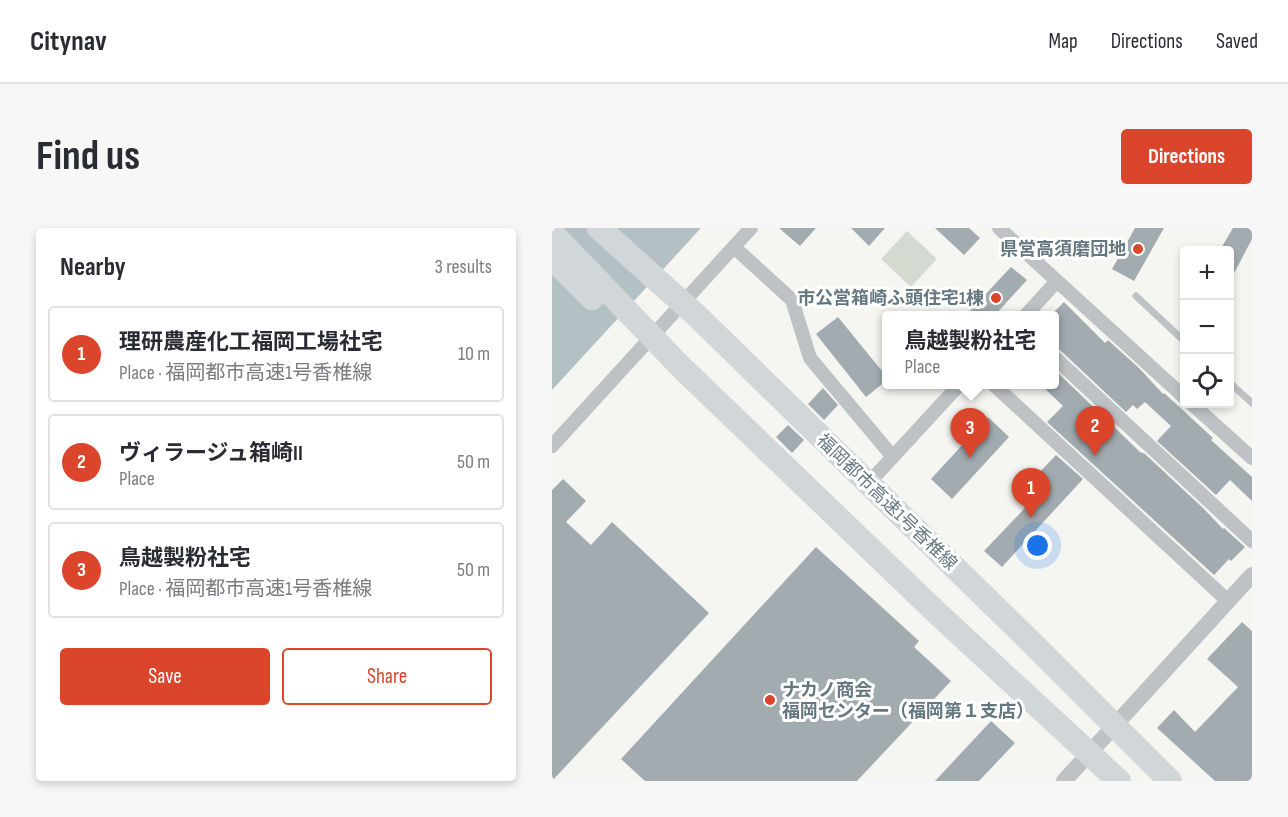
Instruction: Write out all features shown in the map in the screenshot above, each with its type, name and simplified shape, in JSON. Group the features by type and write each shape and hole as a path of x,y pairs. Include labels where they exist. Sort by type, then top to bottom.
{"highway":[{"name":"福岡都市高速1号香椎線","path":"597,228 671,292 1031,642 1169,781"},
{"path":"606,228 671,292"},
{"path":"552,233 681,367 944,620 1119,781"},
{"path":"552,258 604,310 652,349 681,367"},
{"path":"1031,642 1114,712 1189,781"}],"street":[{"path":"554,228 672,341 757,428 1126,781"},
{"path":"597,228 862,490 1111,729 1169,781"},
{"path":"552,446 751,228"},
{"path":"999,228 1180,392"},
{"path":"734,247 792,300 810,358 893,457"},
{"path":"1028,311 1057,281"},
{"path":"1059,362 1252,541"},
{"path":"862,490 955,389"},
{"path":"998,389 1228,601"},
{"path":"1196,408 1252,458"},
{"path":"1064,781 1252,575"}],"lane":[{"path":"1136,296 1180,336"},
{"path":"1234,386 1252,403"}],"shaded area":[{"path":"552,228 701,228 552,390"},
{"path":"907,231 937,259 911,287 881,259"}],"building":[{"path":"779,228 816,228 800,246"},
{"path":"851,228 885,228 869,246"},
{"path":"935,228 969,228 980,238 964,255"},
{"name":"県営高須磨団地","path":"1135,228 1164,228 1134,281 1112,269"},
{"path":"1233,228 1252,228 1252,239 1234,273 1234,246 1222,246"},
{"name":"市公営箱崎ふ頭住宅1棟","path":"1011,267 1027,280 999,311 970,311"},
{"path":"1064,302 1105,343 1108,340 1163,394 1213,438 1211,440 1252,477 1252,501 1230,480 1216,495 1157,441 1171,426 1145,402 1137,409 1133,405 1126,412 1059,350 1059,311 1055,311"},
{"path":"838,317 882,371 882,384 866,397 816,334"},
{"path":"1059,374 1140,452 1145,454 1223,529 1245,547 1231,561 1229,559 1214,575 1047,422 1063,406 1045,389 1059,389"},
{"path":"823,388 838,405 824,420 808,404"},
{"path":"988,417 1009,437 952,499 931,479"},
{"path":"788,425 804,440 792,453 776,437"},
{"path":"1056,455 1083,479 1002,567 984,551 1046,486 1036,476"},
{"path":"563,479 586,501 566,522 591,545 612,522 709,613 552,781 552,490"},
{"name":"ナカノ商会 福岡センター（福岡第１支店）","path":"816,547 919,641 914,647 951,681 857,781 645,781 621,759"},
{"path":"1242,622 1252,631 1252,781 1215,781 1157,728 1174,710 1195,732 1238,687 1207,659"},
{"path":"991,721 1015,743 979,781 935,781"}],"place":[{"name":"県営高須磨団地","path":"1138,249"},
{"name":"市公営箱崎ふ頭住宅1棟","path":"996,298"},
{"name":"ヴィラージュ箱崎II","path":"1095,456"},
{"name":"鳥越製粉社宅","path":"970,458"},
{"name":"理研農産化工福岡工場社宅","path":"1031,518"},
{"name":"ナカノ商会 福岡センター（福岡第１支店）","path":"770,700"}]}
